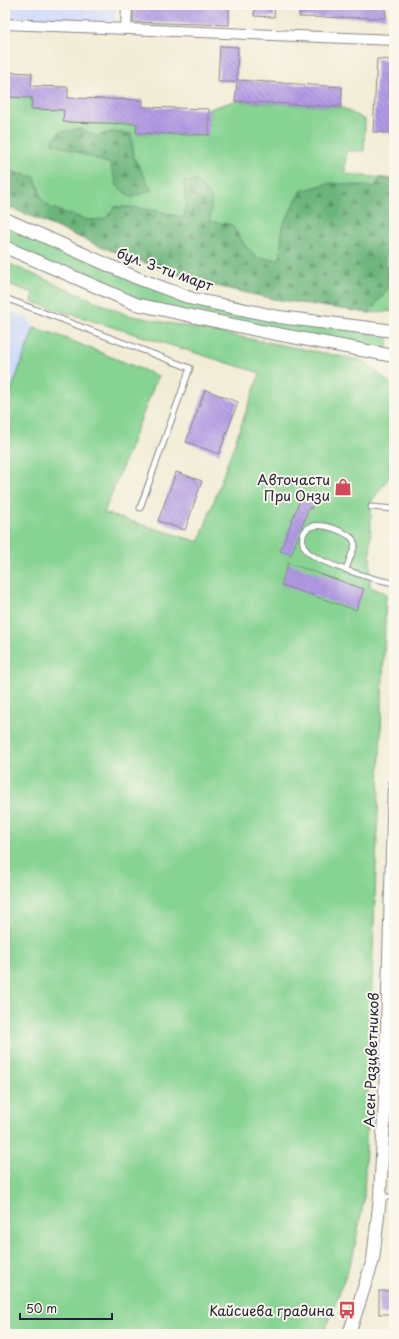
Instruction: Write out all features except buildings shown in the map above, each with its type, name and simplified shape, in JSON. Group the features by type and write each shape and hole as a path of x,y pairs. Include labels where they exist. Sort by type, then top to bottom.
{"street":[{"path":"126,29 128,5"},
{"path":"5,24 394,40"},
{"name":"бул. 3-ти март","path":"5,219 137,278 193,299 279,317 394,332"},
{"path":"5,247 136,304 261,331 394,356"},
{"name":"Асен Разцветников","path":"349,1334 373,1260 390,1097 394,784"}],"lane":[{"path":"5,298 190,368 140,508"},
{"path":"371,507 394,509"},
{"path":"346,569 354,545 353,539 323,525 315,525 307,528 302,540 308,552 346,569 370,579 394,583"},
{"path":"380,1197 394,1197"}],"shaded area":[{"path":"5,5 116,5 115,22 5,17"},
{"path":"5,309 28,318 34,328 5,407"}],"green space":[{"path":"5,97 32,98 31,109 64,110 64,122 137,124 137,133 208,135 209,109 235,101 341,107 365,120 364,151 346,151 345,174 394,179 394,311 369,313 274,299 199,282 102,247 5,205"},
{"path":"80,129 97,136 110,132 131,134 134,158 152,190 131,198 117,186 110,164 52,143 59,132"},
{"path":"5,170 35,177 42,199 51,208 88,220 105,219 115,207 133,207 167,213 184,218 186,202 183,182 196,181 212,198 210,221 232,225 244,244 257,258 280,259 282,227 301,191 330,183 374,187 381,178 394,181 394,243 384,258 391,285 369,313 274,299 199,282 102,247 5,205"},
{"path":"5,219 193,299 389,331 386,355 136,304 5,247"},
{"path":"5,262 127,315 364,361 393,386 390,476 371,502 370,587 386,593 364,1200 353,1255 324,1334 5,1334 5,407 34,328 55,334 158,376 104,513 199,542 260,373 32,302 33,293 5,283"}],"place":[{"name":"Авточасти При Онзи","path":"343,487"},
{"name":"Кайсиева градина","path":"347,1310"}]}
